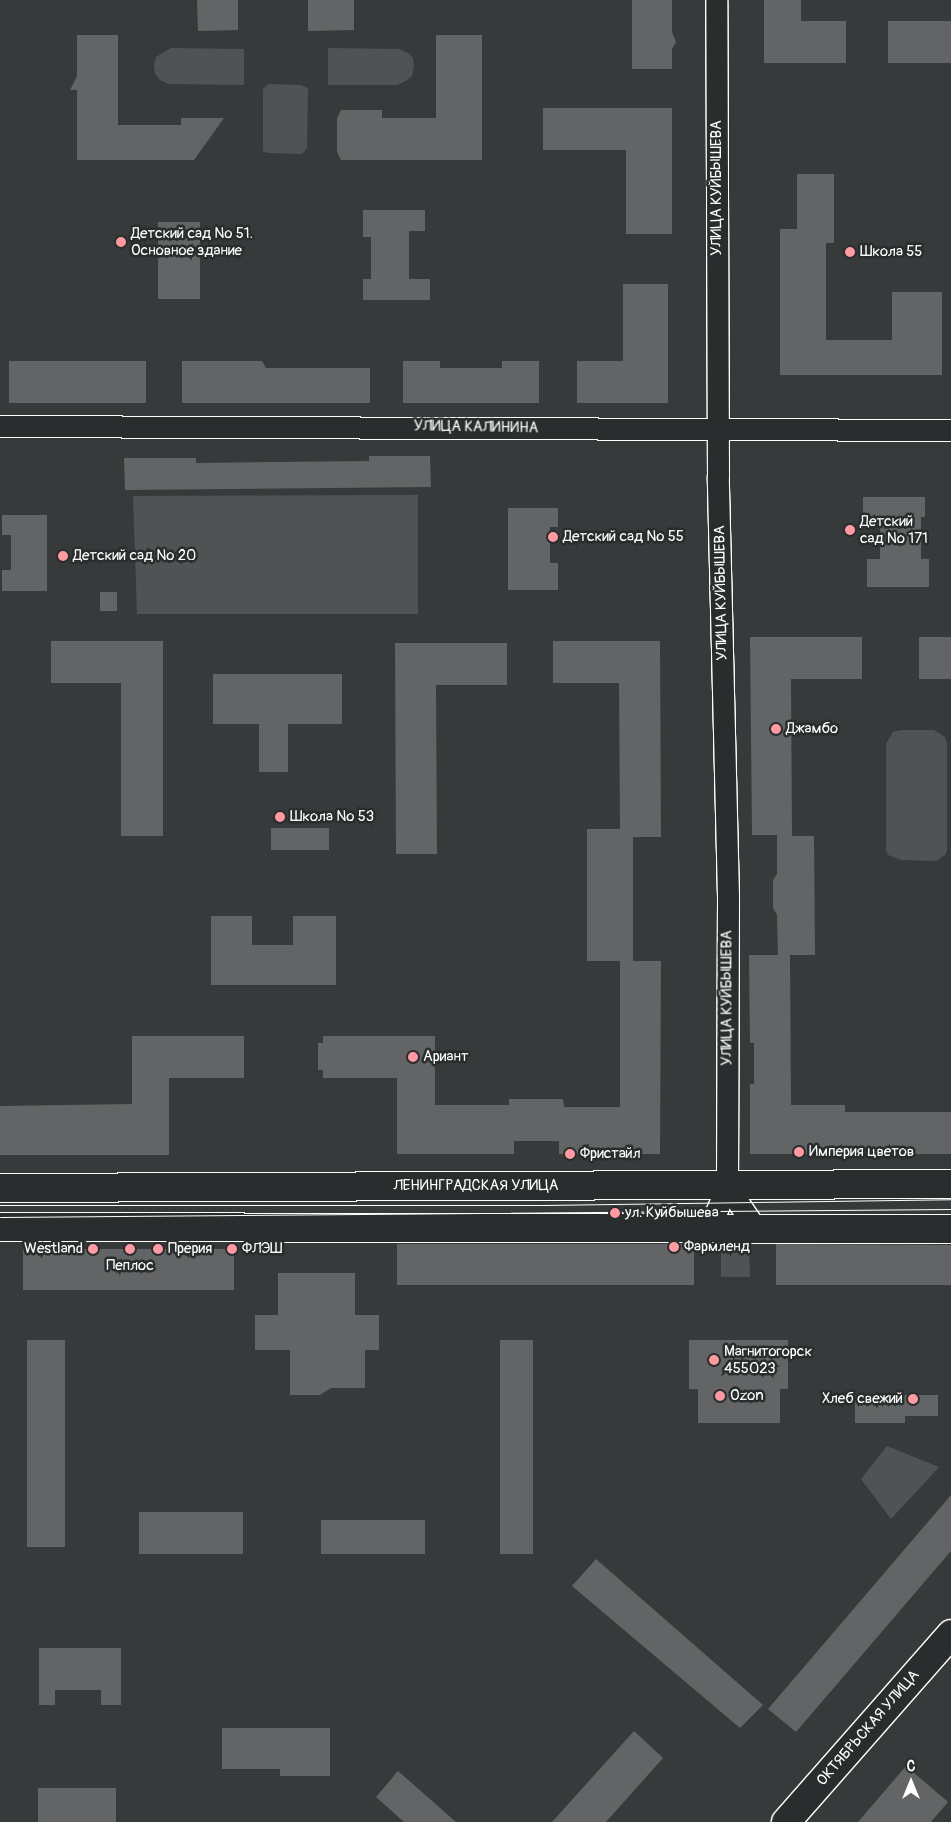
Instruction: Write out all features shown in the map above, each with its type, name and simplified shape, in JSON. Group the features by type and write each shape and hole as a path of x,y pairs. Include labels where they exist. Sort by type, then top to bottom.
{"main road":[{"name":"ЛЕНИНГРАДСКАЯ УЛИЦА","path":"0,1188 951,1184"},
{"path":"0,1227 951,1229"},
{"name":"ОКТЯБРЬСКАЯ УЛИЦА","path":"786,1822 951,1634"}],"street":[{"name":"УЛИЦА КУЙБЫШЕВА","path":"709,1229 727,1186 728,896 719,429 716,0"},
{"name":"УЛИЦА КАЛИНИНА","path":"0,426 951,430"},
{"path":"727,1186 756,1229"}],"shaded area":[{"path":"171,48 244,49 244,85 169,84 160,80 155,74 154,65 156,57"},
{"path":"328,48 399,49 408,53 413,58 412,76 397,85 328,85"},
{"path":"269,84 301,85 308,88 307,148 302,154 268,153 263,151 263,89"},
{"path":"418,495 418,614 137,614 133,496"},
{"path":"901,730 934,730 945,737 947,744 947,850 945,855 936,861 901,860 888,855 886,850 886,744 893,732"},
{"path":"721,1245 749,1245 750,1277 721,1277"},
{"path":"887,1446 939,1467 891,1519 861,1479"}],"building":[{"path":"197,0 238,0 238,30 198,31"},
{"path":"308,0 354,0 354,30 308,31"},
{"path":"632,0 672,0 672,32 676,42 672,49 672,69 632,69"},
{"path":"764,0 801,0 801,21 846,21 846,63 764,63"},
{"path":"888,21 951,21 951,63 888,63"},
{"path":"77,35 118,35 118,125 181,125 181,118 224,118 194,160 77,160 77,90 70,90 77,76"},
{"path":"436,35 482,35 482,160 341,160 337,152 337,118 341,110 382,110 382,118 436,118"},
{"path":"543,108 672,108 672,234 626,234 626,150 543,150"},
{"path":"797,174 834,174 834,243 826,243 826,340 892,340 892,292 942,292 942,375 780,375 780,229 797,229"},
{"path":"363,210 425,210 425,231 409,231 409,279 430,279 430,300 363,300 363,279 371,279 371,237 363,237"},
{"path":"158,222 200,222 200,299 158,299"},
{"path":"623,284 668,284 668,403 577,403 577,361 623,361"},
{"path":"9,361 146,361 146,403 9,403"},
{"path":"182,361 262,361 266,368 370,368 370,403 182,403"},
{"path":"403,361 440,361 440,368 502,368 502,361 539,361 539,403 403,403"},
{"path":"369,456 430,456 431,487 125,490 124,458 196,458 196,463 369,461"},
{"path":"863,497 925,497 925,517 921,517 921,559 929,559 929,587 867,587 867,559 880,559 880,517 863,517"},
{"path":"508,508 558,508 558,527 550,527 550,563 558,563 558,590 508,590"},
{"path":"2,515 47,515 47,591 2,591 2,570 11,570 11,535 2,535"},
{"path":"100,592 117,592 117,611 100,611"},
{"path":"750,637 862,637 862,679 791,679 792,836 814,836 815,955 778,955 777,915 773,908 773,880 777,874 777,835 752,835"},
{"path":"919,637 951,637 951,679 919,679"},
{"path":"51,641 163,641 163,836 121,836 121,683 51,683"},
{"path":"553,641 660,641 661,837 633,837 633,961 661,961 660,1154 559,1154 559,1141 514,1141 514,1154 397,1154 397,1078 323,1078 323,1070 318,1070 318,1043 323,1043 323,1036 435,1036 435,1105 509,1105 509,1099 563,1099 564,1107 620,1107 620,961 587,961 587,829 620,829 619,683 553,683"},
{"path":"395,643 507,643 507,685 436,685 437,854 396,854"},
{"path":"213,674 342,674 342,724 288,724 288,772 259,772 259,724 213,724"},
{"path":"271,828 329,828 329,850 271,850"},
{"path":"211,916 252,916 252,945 293,945 293,916 336,916 336,985 211,985"},
{"path":"749,955 790,955 791,1105 845,1105 845,1112 951,1112 951,1154 750,1154 750,1084 754,1084 754,1043 750,1043"},
{"path":"132,1036 244,1036 244,1078 169,1078 169,1155 0,1155 0,1106 132,1104"},
{"path":"397,1244 694,1244 694,1285 397,1285"},
{"path":"776,1244 951,1245 951,1285 776,1285"},
{"path":"23,1249 234,1249 234,1290 23,1290"},
{"path":"278,1273 355,1273 355,1315 379,1315 379,1350 365,1350 365,1388 331,1388 320,1395 290,1395 290,1350 255,1350 255,1315 278,1315"},
{"path":"27,1340 65,1340 65,1547 27,1547"},
{"path":"500,1340 533,1340 533,1554 500,1554"},
{"path":"689,1340 788,1340 788,1389 780,1389 780,1423 698,1423 698,1389 689,1389"},
{"path":"855,1395 938,1395 938,1416 905,1416 905,1423 855,1423"},
{"path":"951,1495 951,1551 796,1732 768,1709"},
{"path":"139,1512 243,1512 243,1554 139,1554"},
{"path":"321,1520 425,1520 425,1554 321,1554"},
{"path":"596,1559 763,1705 740,1728 572,1586"},
{"path":"39,1648 121,1648 121,1705 101,1705 101,1690 55,1690 55,1705 39,1705"},
{"path":"222,1728 330,1728 330,1776 280,1776 280,1769 222,1769"},
{"path":"634,1731 663,1758 606,1822 552,1822"},
{"path":"906,1766 948,1802 931,1822 858,1822"},
{"path":"398,1771 456,1822 404,1822 376,1797"},
{"path":"38,1788 116,1788 116,1822 38,1822"}],"tram line":[{"path":"0,1205 543,1205 951,1199"},
{"path":"0,1217 951,1209"}],"place":[{"name":"Детский сад № 51. Основное здание","path":"121,242"},
{"name":"Школа 55","path":"850,252"},
{"name":"Детский сад № 171","path":"850,530"},
{"name":"Детский сад № 55","path":"553,537"},
{"name":"Детский сад № 20","path":"63,556"},
{"name":"Джамбо","path":"776,729"},
{"name":"Школа № 53","path":"280,817"},
{"name":"Ариант","path":"413,1057"},
{"name":"Империя цветов","path":"799,1152"},
{"name":"Фристайл","path":"570,1154"},
{"name":"ул. Куйбышева","path":"615,1213"},
{"name":"Фармленд","path":"674,1247"},
{"name":"Westland","path":"93,1249"},
{"name":"Пеплос","path":"130,1249"},
{"name":"Прерия","path":"158,1249"},
{"name":"ФЛЭШ","path":"232,1249"},
{"name":"Магнитогорск 455023","path":"714,1360"},
{"name":"Ozon","path":"720,1396"},
{"name":"Хлеб свежий","path":"913,1399"}]}
